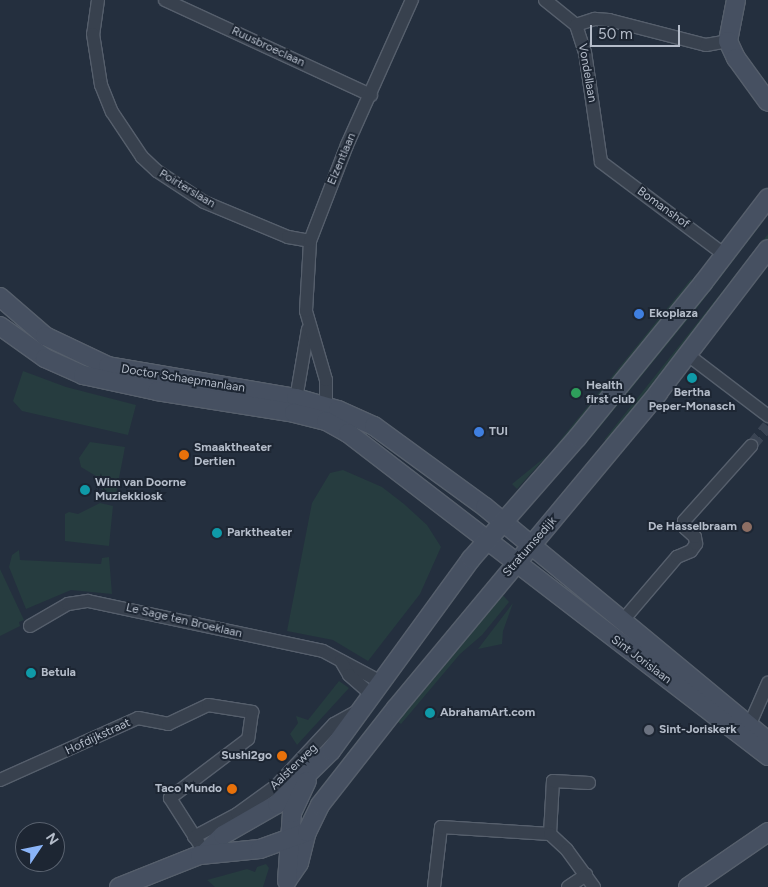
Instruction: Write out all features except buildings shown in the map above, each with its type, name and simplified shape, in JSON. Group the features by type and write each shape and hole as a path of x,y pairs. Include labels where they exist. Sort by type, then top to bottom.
{"main road":[{"path":"736,0 728,41 736,58 762,83 768,102"},
{"path":"286,884 292,813 312,772 488,539 577,438 725,255 768,198"},
{"name":"Stratumsedijk","path":"286,884 299,863 307,832 320,805 516,562 688,355 768,249"},
{"name":"Doctor Schaepmanlaan","path":"0,297 44,336 108,366 295,406"},
{"name":"Doctor Schaepmanlaan","path":"0,326 44,358 104,381 295,406"},
{"path":"295,406 374,426 396,440 503,521"},
{"path":"326,414 488,539"},
{"name":"Sint Jorislaan","path":"503,521 624,619 747,732 768,756"},
{"name":"Sint Jorislaan","path":"488,539 516,562 747,732 768,741"},
{"name":"Aalsterweg","path":"205,853 223,835 267,811 312,772"},
{"path":"290,840 307,832"},
{"path":"688,887 768,832"},
{"name":"Aalsterweg","path":"119,887 205,853 260,850 290,840"}],"street":[{"name":"Poirterslaan","path":"98,0 93,34 101,85 112,112 142,157 157,172 204,202 288,237 310,241"},
{"name":"Ruusbroeclaan","path":"165,0 371,95"},
{"name":"Elzentlaan","path":"295,406 308,326 306,296 310,241 347,145 412,0"},
{"path":"545,0 576,25 595,19 609,20 706,45 728,41"},
{"name":"Vondellaan","path":"576,25 585,52 601,162"},
{"name":"Bomanshof","path":"601,162 725,255"},
{"name":"Elzentlaan","path":"308,326 326,380 326,414"},
{"path":"688,355 768,416"},
{"path":"624,619 677,557 691,551 696,544 684,521 750,446"},
{"name":"Le Sage ten Broeklaan","path":"30,626 68,604 88,601 323,651 340,661 356,666 372,695"},
{"path":"747,732 768,683"},
{"name":"Aalsterweg","path":"194,837 237,814 276,786 334,724 372,695"},
{"name":"Hofdijkstraat","path":"0,780 138,718 168,724 208,705 252,712 248,739 170,798 194,837"},
{"path":"589,783 553,781 550,834 586,875 594,887"},
{"path":"434,887 441,827 550,834"},
{"path":"194,837 205,853"},
{"path":"568,887 586,875"}],"green space":[{"path":"758,220 762,223 697,308 599,428 534,502 531,501"},
{"path":"768,234 768,239 697,335 613,439 604,440"},
{"path":"691,279 695,283 621,374 552,450"},
{"path":"23,371 66,387 136,405 128,435 22,411 13,401"},
{"path":"90,442 125,447 115,499 103,498 101,479 81,467 79,458"},
{"path":"548,455 517,489 512,484"},
{"path":"343,470 382,487 404,504 427,525 441,547 420,594 368,661 333,640 287,631 312,503 330,473"},
{"path":"100,503 113,506 109,546 65,541 65,514 69,512 78,514"},
{"path":"19,550 20,560 101,564 102,558 109,557 112,594 71,590 26,609 9,567 12,555"},
{"path":"0,569 24,620 19,622 20,626 0,636"},
{"path":"501,593 509,602 482,635 460,654 401,724 395,720"},
{"path":"513,603 503,631 502,644 478,649"},
{"path":"339,681 349,688 297,745 290,734 298,723 296,716 308,720"},
{"path":"266,864 269,868 263,887 215,887 207,880 247,869 255,872 257,867"}],"tunnel":[{"path":"751,446 768,426"}],"place":[{"name":"Ekoplaza","path":"639,314"},
{"name":"Bertha Peper-Monasch","path":"692,378"},
{"name":"Health first club","path":"576,393"},
{"name":"TUI","path":"479,432"},
{"name":"Smaaktheater Dertien","path":"184,455"},
{"name":"Wim van Doorne Muziekkiosk","path":"85,490"},
{"name":"De Hasselbraam","path":"747,527"},
{"name":"Parktheater","path":"217,533"},
{"name":"Betula","path":"31,673"},
{"name":"AbrahamArt.com","path":"430,713"},
{"name":"Sint-Joriskerk","path":"649,730"},
{"name":"Sushi2go","path":"282,756"},
{"name":"Taco Mundo","path":"232,789"}]}
